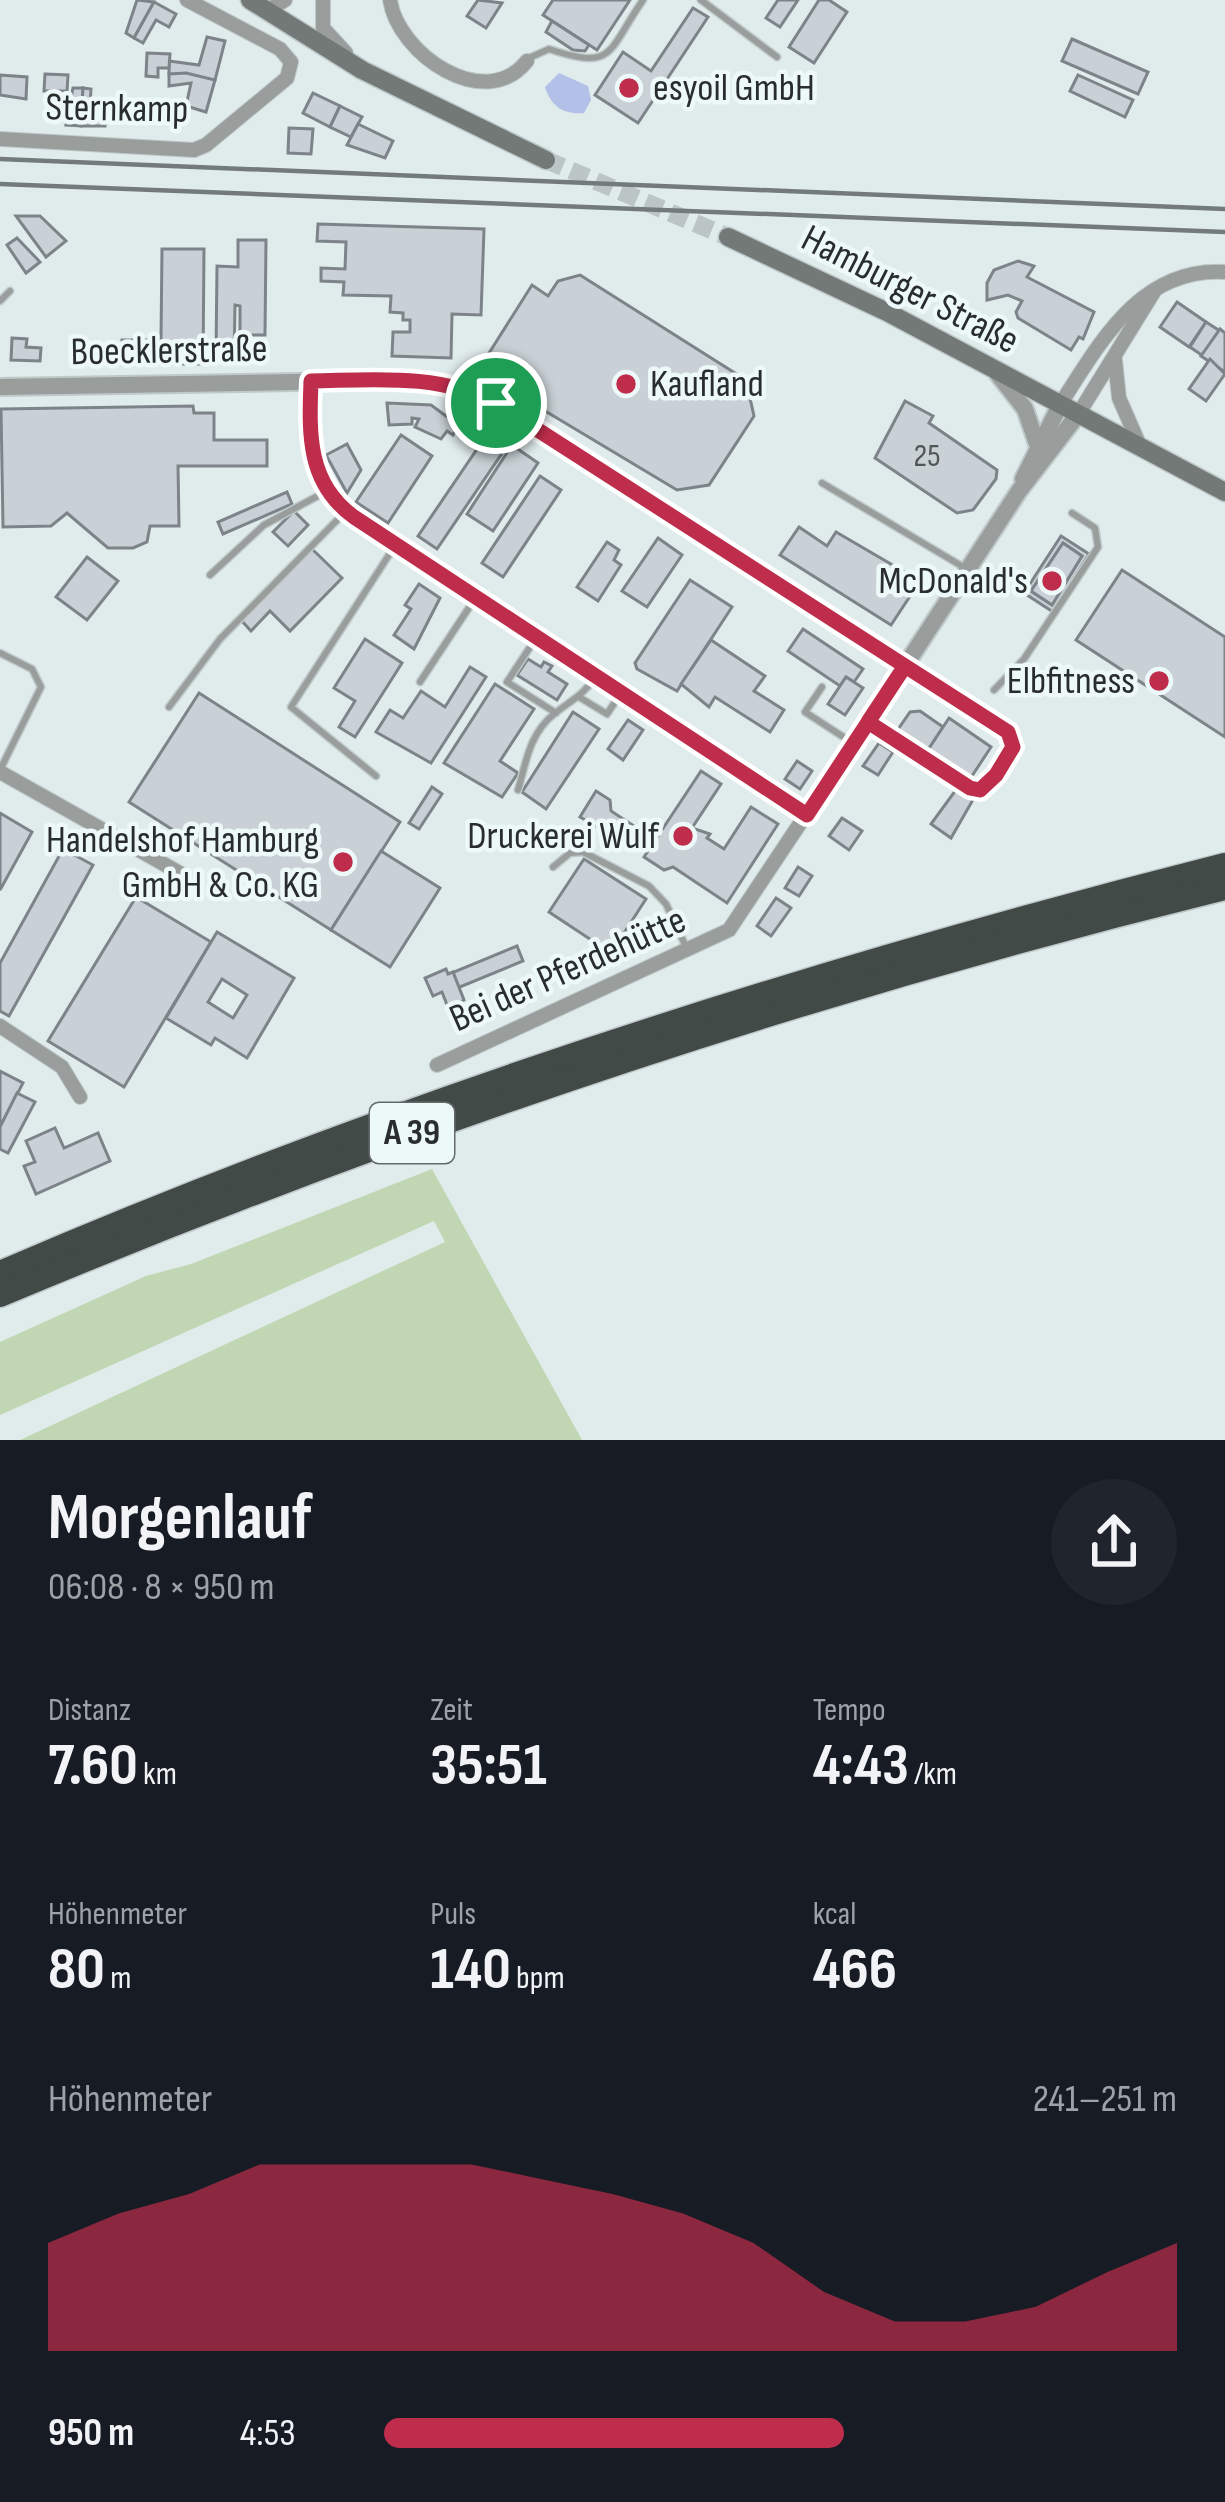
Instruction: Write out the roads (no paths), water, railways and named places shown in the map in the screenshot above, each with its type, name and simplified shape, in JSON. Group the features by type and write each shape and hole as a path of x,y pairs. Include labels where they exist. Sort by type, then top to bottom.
{"highway":[{"path":"1069,906 1225,847"},
{"name":"A 39","path":"0,1273 268,1162 500,1078 804,979 1225,866"},
{"name":"A 39","path":"0,1295 293,1177 655,1048 832,992 1225,891"}],"main road":[{"path":"258,4 362,70 546,160"},
{"name":"Hamburger Straße","path":"728,237 993,368 1225,491"}],"street":[{"name":"Sternkamp","path":"0,140 194,150 287,78 287,55 187,0"},
{"path":"258,4 285,0"},
{"path":"323,0 323,28 362,70"},
{"path":"391,0 396,22 412,45 469,81 482,84 508,79 527,61"},
{"path":"1070,408 1130,307 1158,285 1185,274 1225,272"},
{"path":"1070,408 1115,355 1158,285"},
{"path":"1115,355 1119,398 1140,446"},
{"path":"993,368 1025,409 1037,444"},
{"name":"Boecklerstraße","path":"0,386 410,380 453,386 482,396 690,522 905,666"},
{"path":"311,381 310,442 327,491 346,511 807,815"},
{"name":"Bei der Pferdehütte","path":"1019,491 1037,444 1070,408"},
{"name":"Bei der Pferdehütte","path":"437,1065 729,930 1070,408"},
{"path":"905,666 1008,732"},
{"path":"0,771 194,881"},
{"path":"0,1026 62,1067 80,1096"}],"lane":[{"path":"527,61 548,50 588,62 602,58 643,0"},
{"path":"701,0 777,57"},
{"path":"0,301 10,291"},
{"path":"821,483 968,570"},
{"path":"210,575 264,525 327,491"},
{"path":"169,707 220,638 346,511"},
{"path":"994,690 1024,658 1098,547 1095,528 1072,513"},
{"path":"376,776 291,707 396,544"},
{"path":"420,682 476,597"},
{"path":"536,637 507,682 556,713"},
{"path":"0,653 40,677 34,704 0,771"},
{"path":"518,790 523,758 556,713 579,697 596,676"},
{"path":"822,687 805,712 854,744"},
{"path":"579,697 607,714 621,693"},
{"path":"868,722 980,790 1013,747 1008,732"},
{"path":"0,747 10,751"},
{"path":"554,867 570,853 583,852 649,886 666,904 688,952"}],"water":[{"path":"559,73 588,86 591,100 584,113 564,111 551,99 545,87"}],"tunnel":[{"path":"546,160 728,237"}],"railway":[{"path":"0,159 1225,209"},
{"path":"0,184 1225,232"}],"place":[{"name":"esyoil GmbH","path":"629,88"},
{"name":"Kaufland","path":"626,384"},
{"name":"McDonald's","path":"1052,581"},
{"name":"Elbfitness","path":"1159,681"},
{"name":"Druckerei Wulf","path":"683,836"},
{"name":"Handelshof Hamburg GmbH & Co. KG","path":"343,862"}]}
